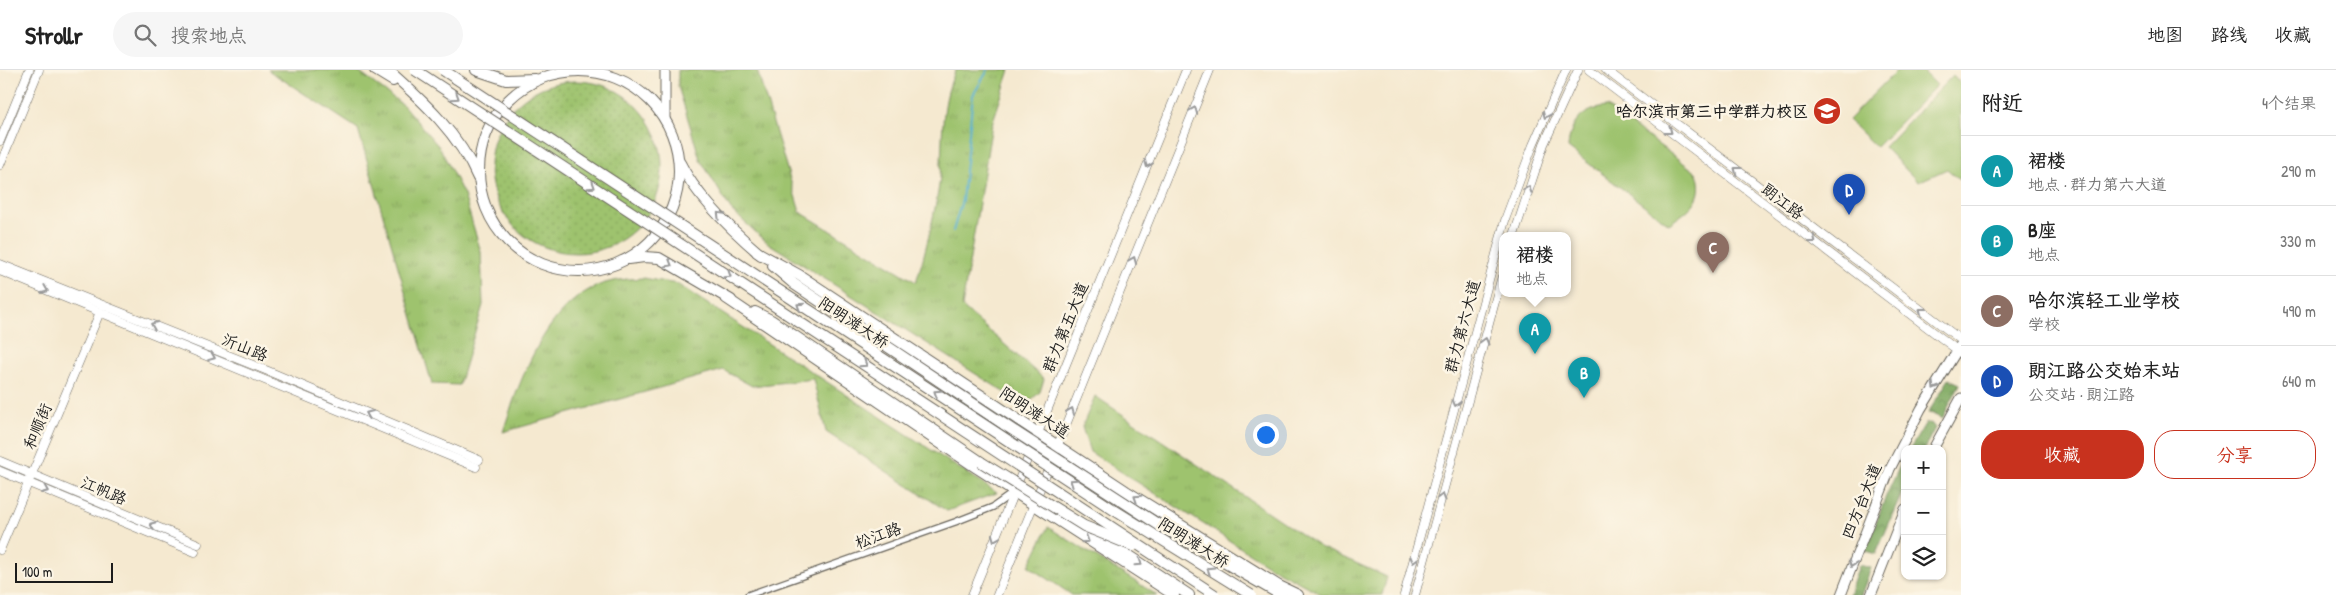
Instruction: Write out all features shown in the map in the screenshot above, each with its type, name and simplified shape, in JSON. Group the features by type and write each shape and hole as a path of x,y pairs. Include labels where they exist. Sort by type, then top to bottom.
{"highway":[{"path":"375,70 419,97"},
{"path":"388,70 419,97 458,141 470,161 495,225 515,248 556,268 571,270 601,268 622,260 644,257 659,258 726,298 1014,492 1174,595"},
{"name":"阳明滩大桥","path":"415,70 1215,595"},
{"name":"阳明滩大桥","path":"443,70 795,302 1159,538 1251,595"},
{"path":"476,70 506,80 525,81 565,71 597,72 614,77 643,94 665,120 674,140 678,161 676,196 661,227 650,240 622,260"},
{"path":"480,184 482,150 494,119 515,94 544,77"},
{"path":"678,161 688,181 701,196 757,252 794,284 1158,525 1282,595"},
{"name":"阳明滩大道","path":"757,252 799,275 1165,516 1278,586 1298,595"},
{"path":"726,298 771,320 981,462 1084,526 1189,595"},
{"path":"1121,500 1159,538"},
{"path":"1084,526 1152,554"}],"main road":[{"path":"1,138 29,70"},
{"path":"0,164 39,70"},
{"path":"665,70 665,120"},
{"name":"群力第五大道","path":"972,595 1037,431 1186,70"},
{"path":"997,595 1210,70"},
{"name":"群力第六大道","path":"1502,232 1533,145 1566,70"},
{"path":"1515,232 1544,144 1578,70"},
{"name":"朗江路","path":"1589,70 1960,347"},
{"name":"朗江路","path":"1606,70 1960,347"},
{"name":"群力第六大道","path":"1404,595 1499,243"},
{"name":"沂山路","path":"0,264 268,371 478,464 0,272"},
{"name":"群力第六大道","path":"1415,595 1499,287"},
{"name":"和顺街","path":"0,550 100,312"},
{"name":"四方台大道","path":"1841,595 1890,469 1921,409 1960,347"},
{"path":"1935,445 1961,398"},
{"name":"江帆路","path":"0,461 198,544"},
{"name":"江帆路","path":"0,471 195,552"},
{"path":"1871,595 1901,520"}],"street":[{"name":"松江路","path":"748,595 955,522 993,507 1014,492"}],"green space":[{"path":"268,70 356,70 403,105 440,148 464,195 481,252 483,305 459,385 432,384 358,129"},
{"path":"678,70 757,70 800,212 916,282 926,249 936,203 946,99 956,70 1010,70 992,124 962,307 1044,379 1040,392 1025,405 768,243 731,210 700,159 678,86"},
{"path":"1897,70 1922,70 1937,85 1876,147 1848,120"},
{"path":"1953,75 1961,84 1961,181 1947,169 1918,182 1884,147"},
{"path":"584,81 617,91 637,106 652,126 660,150 662,167 660,184 652,208 637,228 624,239 601,249 584,253 568,253 551,249 528,239 504,215 492,184 490,159 494,142 504,119 528,95 559,83"},
{"path":"1607,107 1697,173 1699,190 1694,203 1669,224 1568,148 1571,131 1579,119 1584,114 1598,108"},
{"path":"643,278 677,284 997,493 947,511 826,432 813,379 752,386 723,370 503,432 528,365 553,322 569,304 588,291 609,282"},
{"path":"1949,379 1960,384 1942,419 1938,415 1928,413"},
{"path":"1095,396 1320,547 1387,577 1382,595 1323,595 1274,569 1090,452 1082,427"},
{"path":"1931,423 1935,428 1926,445 1912,445 1925,424"},
{"path":"1901,464 1901,495 1876,554 1865,551 1886,496"},
{"path":"1048,527 1157,595 1072,595 1029,566"},
{"path":"1859,565 1871,568 1861,595 1849,595"}],"waterway":[{"path":"953,231 962,200 973,95 988,70"}],"place":[{"name":"哈尔滨市第三中学群力校区","path":"1827,111"},
{"name":"朗江路公交始末站","path":"1849,215"},
{"name":"哈尔滨轻工业学校","path":"1713,273"},
{"name":"裙楼","path":"1535,354"},
{"name":"B座","path":"1584,398"}]}
